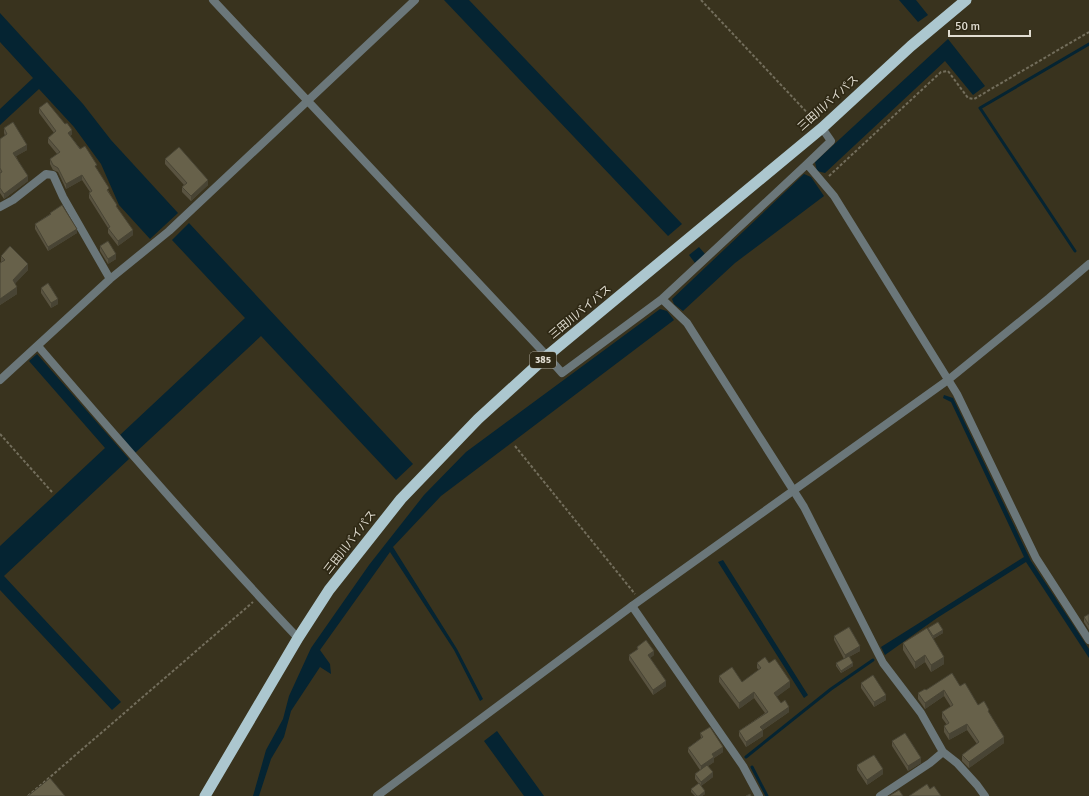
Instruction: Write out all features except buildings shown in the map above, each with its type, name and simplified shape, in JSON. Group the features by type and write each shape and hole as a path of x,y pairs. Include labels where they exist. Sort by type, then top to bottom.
{"highway":[{"name":"三田川バイパス","path":"205,796 298,638 329,590 401,499 478,419 547,356 822,128 911,46 966,0"}],"street":[{"path":"213,0 547,356 562,374 662,299 807,164 831,141 822,128"},
{"path":"0,380 110,279 169,231 415,0"},
{"path":"807,164 834,196 957,394 1036,558 1089,640"},
{"path":"0,207 13,200 46,174 53,175 63,197 110,279"},
{"path":"377,796 632,606 948,380 1089,264"},
{"path":"662,299 687,323 804,507 882,663 921,713 943,752 958,763 985,796"},
{"path":"38,346 135,459 259,597 298,638"},
{"path":"632,606 743,766 759,796"},
{"path":"880,796 943,752"}],"path":[{"path":"701,0 822,128"},
{"path":"822,182 941,72 948,72 968,98 974,99 1089,32"},
{"path":"0,434 52,492"},
{"path":"515,446 640,601"},
{"path":"28,796 259,597"}],"water":[{"path":"444,0 469,0 682,224 668,236"},
{"path":"899,0 916,0 928,15 918,22"},
{"path":"0,13 83,104 111,140 178,213 150,239 119,205 101,164 74,127 39,89 0,125 0,109 33,78 0,42"},
{"path":"948,39 985,86 973,95 945,61 825,173 817,171 815,162"},
{"path":"804,174 811,177 824,196 735,263 683,311 674,304 672,299"},
{"path":"189,223 413,464 396,480 261,336 135,453 120,435 245,318 172,240"},
{"path":"699,247 705,254 695,263 689,255"},
{"path":"660,309 667,311 674,320 441,496 393,547 457,649 483,699 480,701 454,650 390,552 320,650 330,664 331,674 320,667 291,711 284,737 271,759 259,796 253,796 266,750 283,719 289,696 311,648 369,565 424,495 466,452"},
{"path":"37,354 129,459 4,576 121,702 112,710 0,590 0,546 105,448 29,361"},
{"path":"944,395 953,398 1031,561 1089,649 1089,658 1026,562 937,618 885,655 881,647 1024,557 951,402 943,398"},
{"path":"723,560 808,695 804,698 718,562"},
{"path":"497,731 544,796 524,796 484,741"}],"waterway":[{"path":"1075,251 980,108 1089,44"},
{"path":"746,757 831,689 873,660"},
{"path":"752,767 767,796"}]}
